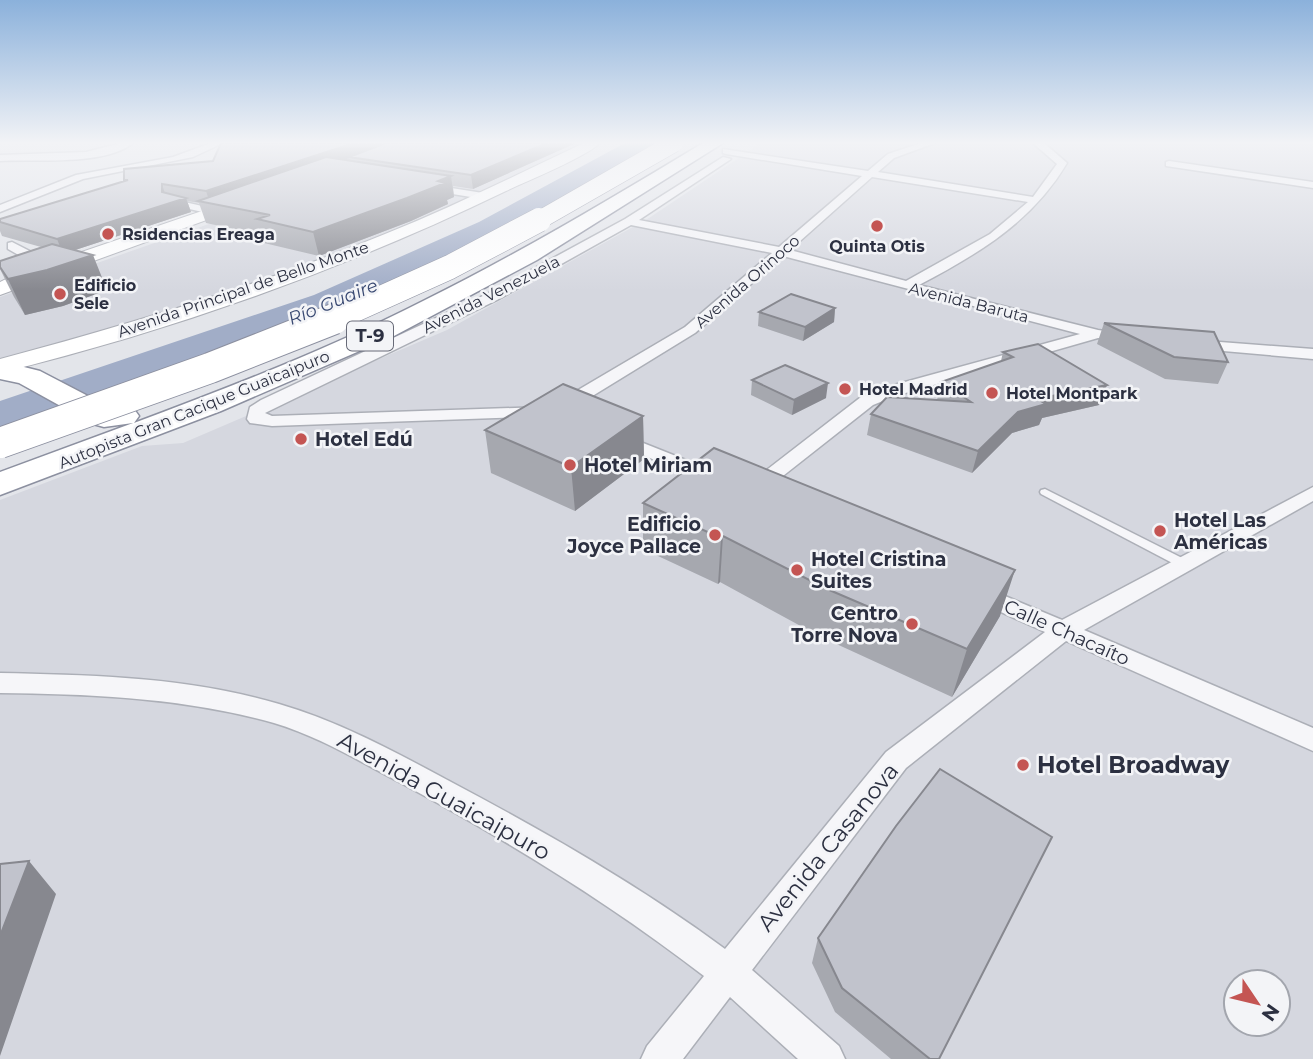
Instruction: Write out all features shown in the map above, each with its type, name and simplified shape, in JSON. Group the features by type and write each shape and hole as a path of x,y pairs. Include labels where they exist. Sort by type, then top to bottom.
{"highway":[{"name":"Autopista Gran Cacique Guaicaipuro","path":"0,443 240,356 416,284 480,253 587,192"},
{"path":"10,371 96,413 116,418 148,409 413,303 613,192"},
{"name":"Autopista Gran Cacique Guaicaipuro","path":"0,484 186,414 336,352 461,292 644,192"}],"street":[{"path":"0,209 39,192"},
{"path":"460,192 483,196"},
{"name":"Avenida Principal de Bello Monte","path":"10,371 288,278 365,248 490,192"},
{"name":"Avenida Venezuela","path":"556,411 272,421 256,419 256,411 267,404 492,297 629,221 668,192"},
{"name":"Avenida Orinoco","path":"556,411 691,330 848,192"},
{"path":"985,192 1033,200"},
{"path":"907,286 993,238 1040,192"},
{"path":"0,288 253,199"},
{"path":"171,202 216,212"},
{"name":"Avenida Baruta","path":"629,221 781,251 1098,334 1144,340"},
{"path":"12,246 53,268"},
{"path":"749,493 867,401 890,392 1098,334"},
{"path":"1182,344 1313,354"},
{"path":"556,411 774,504"},
{"name":"Avenida Casanova","path":"660,1059 896,760 1064,630 1313,494"},
{"name":"Calle Chacaíto","path":"963,586 1313,740"},
{"name":"Avenida Guaicaipuro","path":"0,683 103,686 223,700 280,715 340,738 484,813 623,899 727,972 826,1059"}],"lane":[{"path":"1045,492 1184,564"}],"shaded area":[{"path":"299,192 483,192 328,263 0,365 0,297"},
{"path":"687,192 1313,192 1313,1059 0,1059 0,500 142,446 183,443 447,330 649,218"}],"water":[{"name":"Río Guaire","path":"534,192 573,192 400,282 0,432 0,401 314,295 479,222"}],"building":[{"path":"87,192 164,192 186,198 57,239 0,222 0,219"},
{"path":"223,192 421,192 313,232 257,219 270,215 198,201"},
{"path":"52,244 93,255 8,279 0,267 0,261"},
{"path":"791,294 835,308 805,327 759,312"},
{"path":"1104,323 1214,332 1228,362 1174,357"},
{"path":"1038,344 1107,385 1037,399 1046,404 1018,412 978,451 871,414 887,397 971,402 941,382 1013,357 1003,352"},
{"path":"785,365 828,383 794,400 752,380"},
{"path":"563,384 643,416 571,467 485,430"},
{"path":"714,448 1015,570 967,649 827,589 723,536 721,538 643,503"},
{"path":"940,769 1052,837 939,1059 930,1059 842,988 818,938 896,826"},
{"path":"29,861 0,936 0,864"}],"place":[{"name":"Quinta Otis","path":"877,226"},
{"name":"Rsidencias Ereaga","path":"108,234"},
{"name":"Edificio Sele","path":"60,294"},
{"name":"Hotel Madrid","path":"845,389"},
{"name":"Hotel Montpark","path":"992,393"},
{"name":"Hotel Edú","path":"301,439"},
{"name":"Hotel Miriam","path":"570,465"},
{"name":"Hotel Las Américas","path":"1160,531"},
{"name":"Edificio Joyce Pallace","path":"715,535"},
{"name":"Hotel Cristina Suites","path":"797,570"},
{"name":"Centro Torre Nova","path":"912,624"},
{"name":"Hotel Broadway","path":"1023,765"}]}
